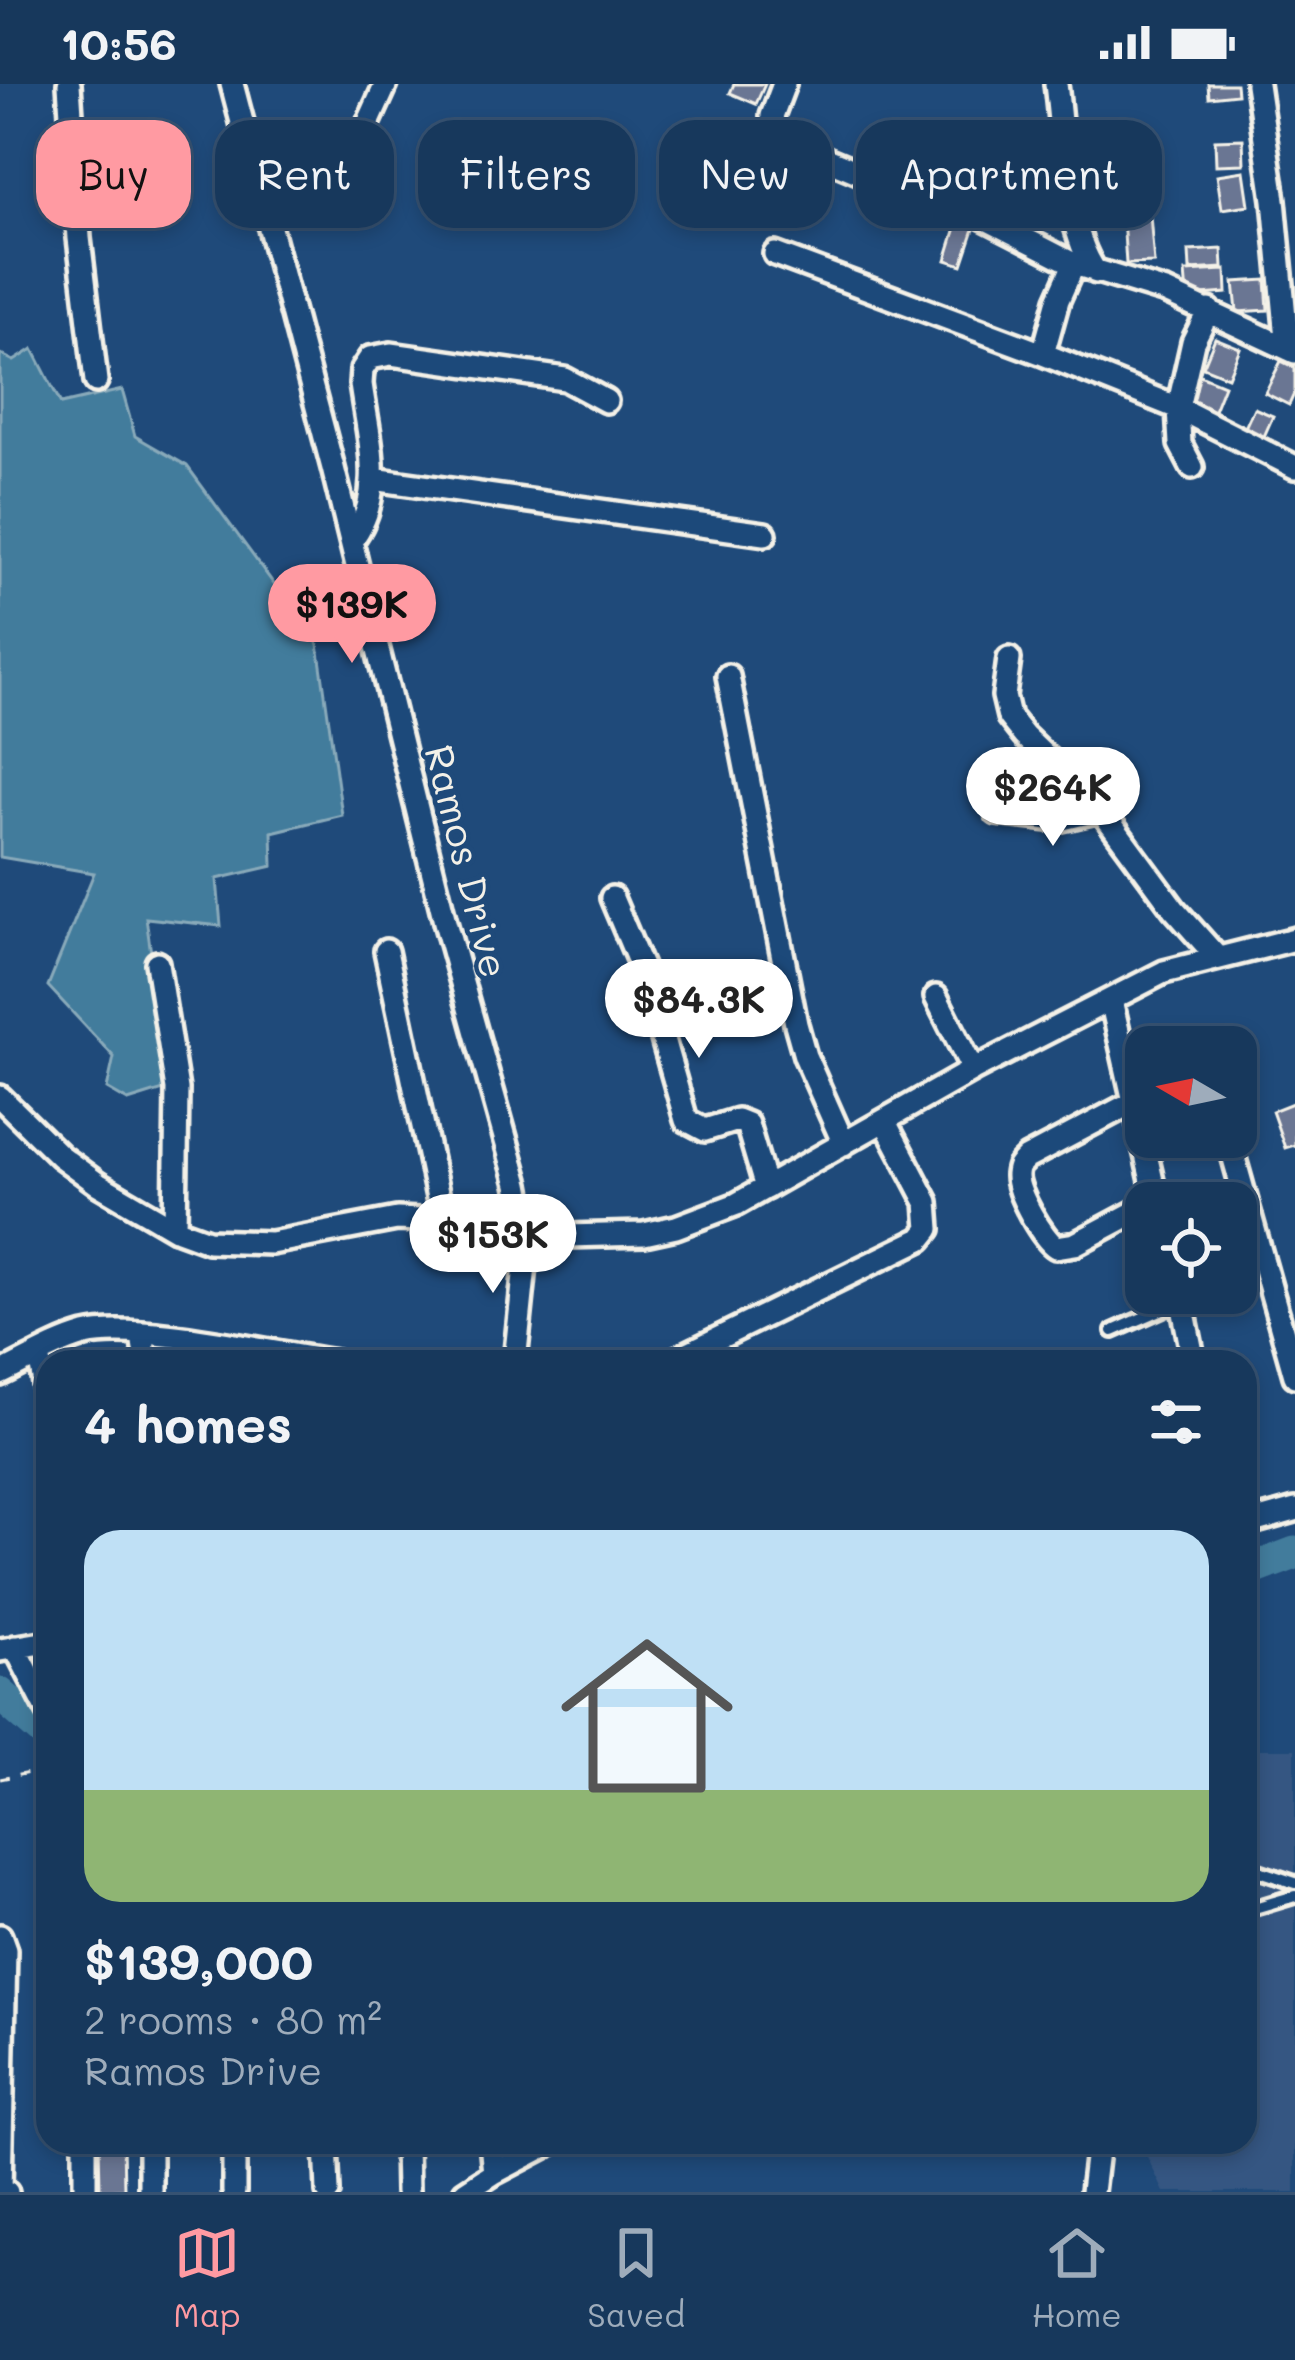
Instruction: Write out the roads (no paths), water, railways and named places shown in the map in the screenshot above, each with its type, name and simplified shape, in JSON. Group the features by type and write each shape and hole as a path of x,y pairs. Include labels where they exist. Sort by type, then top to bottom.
{"street":[{"path":"68,84 96,381"},
{"name":"Ramos Drive","path":"232,84 241,120"},
{"path":"370,120 386,84"},
{"path":"784,84 772,116 786,142 887,184 953,202 1074,264 1166,292 1291,350"},
{"path":"1056,84 1078,232 1096,272"},
{"path":"1257,84 1291,350"},
{"name":"Ramos Drive","path":"269,228 445,922 504,1126 528,1237 516,1350"},
{"path":"775,254 1178,408 1295,466"},
{"path":"1043,353 1074,264"},
{"path":"1192,466 1180,444 1178,408 1193,341 1209,310"},
{"path":"351,541 363,526 373,478 361,384 365,362 378,355 565,380 606,401"},
{"path":"373,478 765,534"},
{"path":"1009,659 1004,696 1009,717 1101,810 1174,909 1216,956"},
{"path":"728,676 796,1024 844,1144"},
{"path":"997,813 1058,820 1101,810"},
{"path":"612,898 645,976 686,1120 705,1130 736,1120 747,1124 766,1188"},
{"path":"0,1097 79,1170 175,1229 208,1240 250,1244 397,1219 442,1221 528,1237 644,1234 737,1204 973,1070 1164,972 1295,939"},
{"path":"386,951 442,1221"},
{"path":"157,963 178,1089 175,1229"},
{"path":"936,997 973,1070"},
{"path":"1111,1000 1125,1059"},
{"path":"1125,1106 1027,1158 1018,1168 1018,1185 1047,1241 1056,1247 1075,1244 1125,1218"},
{"path":"694,1350 921,1239 929,1229 927,1202 885,1122"},
{"path":"1234,1158 1295,1376"},
{"path":"1184,1314 1191,1350"},
{"path":"52,1350 92,1334 142,1335 216,1350"},
{"path":"142,1335 144,1350"},
{"path":"0,1374 36,1356"},
{"path":"1257,1521 1295,1510"},
{"path":"7,1649 36,1693"},
{"path":"0,1936 4,1950 2,2190"},
{"path":"85,2154 86,2192"},
{"path":"150,2154 150,2192"},
{"path":"234,2154 235,2192"},
{"path":"326,2154 328,2192"},
{"path":"406,2154 407,2192"},
{"path":"492,2154 494,2173"},
{"path":"465,2192 530,2154"},
{"path":"1091,2192 1096,2154"}],"lane":[{"path":"1113,1331 1146,1314"},
{"path":"1259,1871 1295,1883"},
{"path":"1257,1907 1295,1896"}],"waterway":[{"path":"1257,1567 1295,1553"},
{"path":"0,1694 36,1726"}]}
